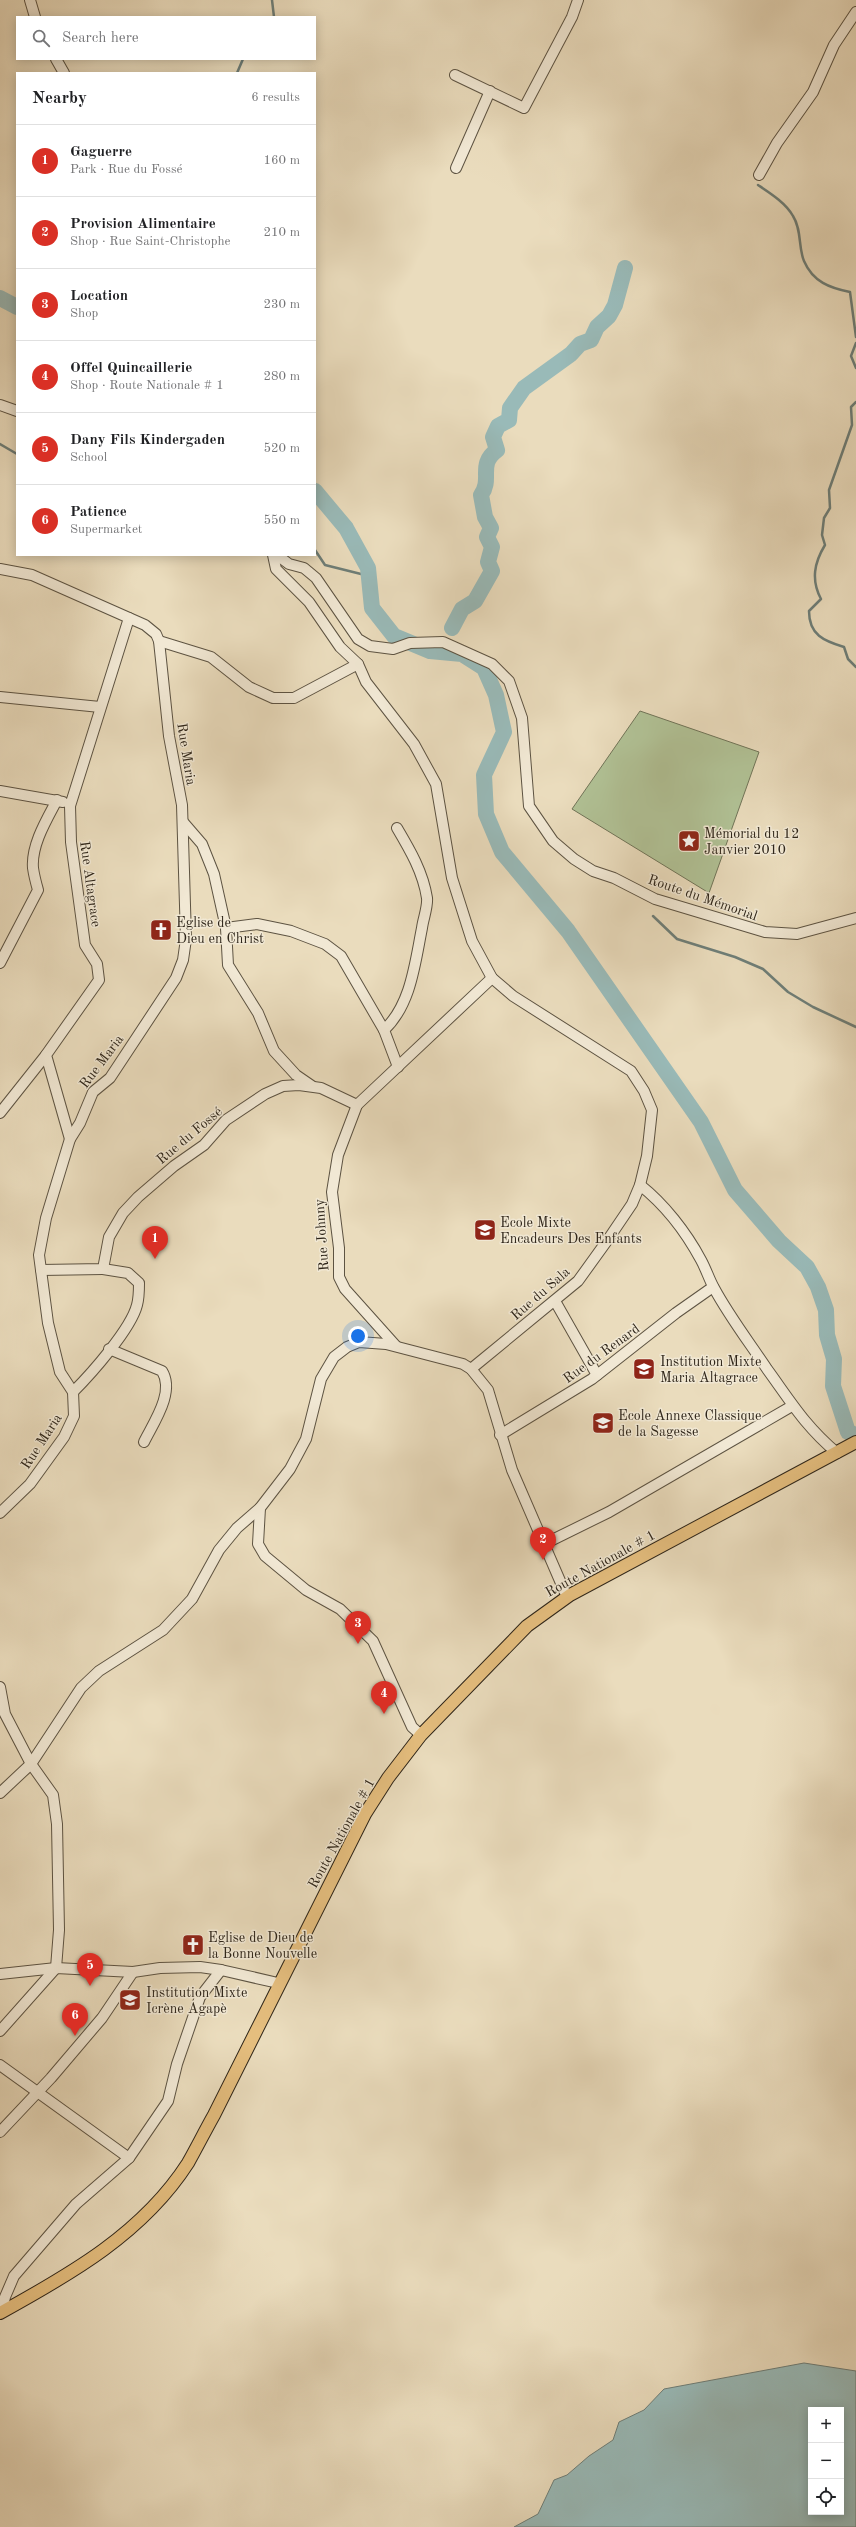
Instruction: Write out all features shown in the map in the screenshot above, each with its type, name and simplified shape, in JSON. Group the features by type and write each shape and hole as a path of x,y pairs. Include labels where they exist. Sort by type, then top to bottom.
{"main road":[{"name":"Route Nationale # 1","path":"1,2313 61,2280 93,2259 132,2228 161,2197 187,2163 208,2125 278,1983 365,1814 388,1778 420,1735 527,1626 567,1597 856,1442"}],"street":[{"path":"30,0 35,16"},
{"path":"455,75 524,108 572,17 578,0"},
{"path":"759,175 777,143 813,92 834,45 856,12"},
{"path":"57,60 63,72"},
{"path":"456,168 490,91"},
{"path":"0,405 16,411"},
{"path":"273,556 276,569 309,602 340,647 358,664 366,682 414,744 436,784 452,878 472,941 492,978 357,1105"},
{"name":"Route du Mémorial","path":"278,556 290,564 304,568 316,578 358,639 370,646 392,650 410,643 443,642 492,664 510,681 522,718 529,806 553,841 574,859 593,870 614,878 655,899 765,932 797,934 856,918"},
{"path":"0,569 32,575 129,618 151,629 156,634 159,641 211,657 249,687 273,698 294,698 358,664"},
{"name":"Rue Altagrace","path":"0,1113 46,1055 99,980 97,964 85,945 71,842 70,806 129,618"},
{"name":"Rue Maria","path":"0,1513 30,1484 64,1437 74,1416 73,1392 60,1372 56,1358 43,1298 39,1255 46,1218 70,1139 80,1123 93,1092 110,1078 180,971 186,939 183,822 169,736 159,641"},
{"path":"0,697 100,707"},
{"path":"0,791 57,800 70,806"},
{"path":"0,963 38,890 33,868 34,854 44,826 57,800"},
{"path":"183,822 202,844 214,874 226,928 228,965 257,1011 274,1051 296,1075 313,1087"},
{"path":"384,1030 393,1022 400,1010 412,978 427,900 418,866 397,828"},
{"path":"226,928 257,924 291,931 325,944 341,956 384,1030 398,1067"},
{"name":"Rue du Sala","path":"471,1369 555,1302 578,1281 632,1204 640,1185 652,1110 644,1091 631,1071 525,1004 492,978"},
{"path":"46,1055 70,1139"},
{"name":"Rue du Fossé","path":"103,1269 109,1237 123,1213 138,1197 174,1166 204,1145 226,1120 265,1094 283,1086 313,1087 321,1088 357,1105"},
{"name":"Rue Johnny","path":"357,1105 338,1155 332,1192 339,1248 339,1277 345,1289 396,1346"},
{"path":"640,1185 657,1199 701,1259 713,1287 792,1406 807,1426 837,1452"},
{"path":"41,1270 103,1269 128,1273 139,1283 137,1305 129,1323 88,1376 73,1392"},
{"name":"Rue du Renard","path":"500,1435 597,1376 676,1313 713,1287"},
{"path":"555,1302 597,1376"},
{"path":"0,1794 31,1764 81,1688 99,1671 163,1630 192,1599 219,1550 237,1528 260,1508 290,1470 306,1439 321,1379 334,1357 347,1347 359,1342 396,1346 463,1364 471,1369 488,1390 500,1435 512,1470 567,1597"},
{"path":"109,1349 162,1371 165,1377 166,1386 160,1408 144,1442"},
{"path":"544,1544 628,1501 792,1406"},
{"path":"260,1508 258,1544 265,1556 306,1590 340,1609 373,1641 412,1727 420,1735"},
{"path":"0,1687 5,1714 31,1764 53,1795 57,1824 59,1930 56,1968 0,2031"},
{"path":"0,1974 56,1968 133,1972 160,1968 221,1970 278,1983"},
{"path":"1,2313 5,2297 14,2276 76,2204 129,2158 168,2101 177,2064 200,1997 221,1970"},
{"path":"0,2132 51,2078 102,2018 133,1972"},
{"path":"0,2065 36,2093 129,2158"}],"green space":[{"path":"640,711 759,752 709,893 572,809"}],"water":[{"path":"804,2363 856,2371 856,2527 514,2527 538,2514 554,2480 567,2475 589,2456 613,2440 619,2422 644,2410 664,2389"}],"waterway":[{"path":"272,0 274,16"},
{"path":"237,72 243,60"},
{"path":"758,185 773,195 790,211 798,227 802,256 812,274 817,279 829,286 850,292 856,337"},
{"path":"452,628 462,609 475,601 492,571 488,562 492,547 487,537 491,528 485,517 481,495 486,483 486,466 491,456 497,450 493,437 498,426 509,420 510,408 524,388 571,354 580,344 591,340 597,327 609,316 615,305 625,268"},
{"path":"0,298 16,306"},
{"path":"856,343 851,356 856,368"},
{"path":"856,402 851,407 852,425 829,490 830,508 824,518 822,535 825,545 818,558 815,572 816,585 821,599 809,611 812,626 819,636 844,647 848,659 856,667"},
{"path":"0,444 16,453"},
{"path":"316,492 346,528 368,568 372,608 394,636 430,651 462,654 484,668 496,695 504,732 484,775 486,814 502,852 568,931 701,1122 735,1190 779,1241 807,1267 818,1287 826,1310 827,1335 834,1359 833,1386 848,1432 856,1435"},
{"path":"316,552 325,565 369,576"},
{"path":"653,916 677,939 735,957 763,969 788,992 813,1007 856,1027"}],"place":[{"name":"Mémorial du 12 Janvier 2010","path":"689,841"},
{"name":"Eglise de Dieu en Christ","path":"161,930"},
{"name":"Ecole Mixte Encadeurs Des Enfants","path":"485,1230"},
{"name":"Gaguerre","path":"155,1259"},
{"name":"Institution Mixte Maria Altagrace","path":"644,1369"},
{"name":"Ecole Annexe Classique de la Sagesse","path":"603,1423"},
{"name":"Provision Alimentaire","path":"543,1560"},
{"name":"Location","path":"358,1644"},
{"name":"Offel Quincaillerie","path":"384,1714"},
{"name":"Eglise de Dieu de la Bonne Nouvelle","path":"193,1945"},
{"name":"Dany Fils Kindergaden","path":"90,1986"},
{"name":"Institution Mixte Icrène Agapè","path":"130,2000"},
{"name":"Patience","path":"75,2036"}]}
